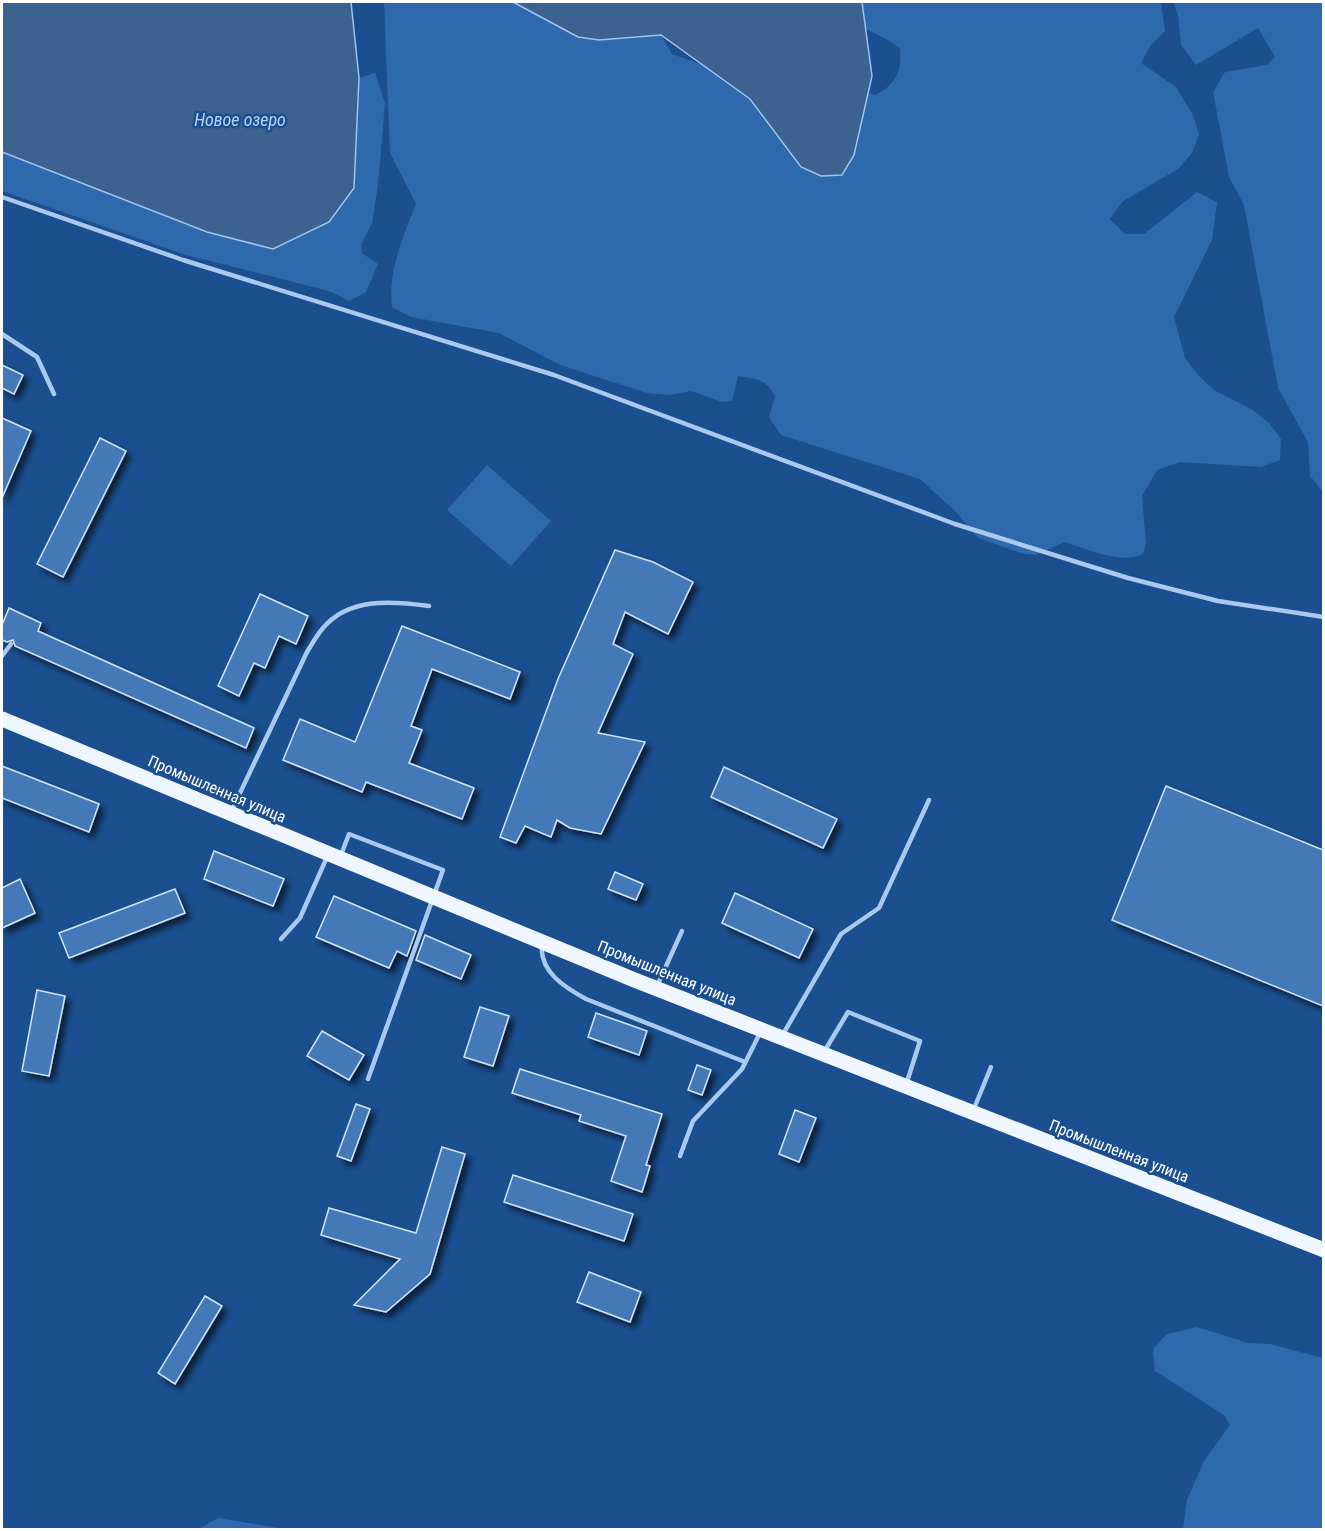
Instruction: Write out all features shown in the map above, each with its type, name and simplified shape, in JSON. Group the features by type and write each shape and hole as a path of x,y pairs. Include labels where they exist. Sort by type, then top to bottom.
{"main road":[{"name":"Промышленная улица","path":"2,719 542,943 1323,1250"}],"lane":[{"path":"2,197 183,260 554,375 966,528 1128,578 1218,601 1323,617"},
{"path":"2,334 37,357 54,393"},
{"path":"230,814 307,652 323,628 340,613 362,605 393,601 429,606"},
{"path":"2,656 11,644"},
{"path":"781,1038 841,934 879,908 929,800"},
{"path":"281,939 300,918 349,834 443,870 368,1079"},
{"path":"656,988 682,931"},
{"path":"542,943 541,954 550,973 565,987 586,999 745,1062"},
{"path":"822,1054 848,1012 920,1041 906,1088"},
{"path":"680,1156 693,1121 741,1069 761,1030"},
{"path":"972,1113 991,1067"}],"shaded area":[{"path":"384,2 513,2 578,37 599,40 661,35 672,54 700,64 721,60 844,84 875,95 893,82 899,70 900,48 809,2 1161,2 1165,31 1151,45 1141,63 1176,87 1193,115 1199,134 1192,153 1178,169 1123,201 1110,219 1125,234 1144,234 1197,192 1217,202 1212,240 1174,317 1185,358 1214,390 1253,410 1269,423 1281,439 1280,460 1261,467 1180,462 1157,470 1142,496 1146,544 1143,554 1134,557 1114,557 1065,542 1036,555 1024,554 978,538 956,512 920,479 781,435 769,417 775,396 760,380 738,376 732,401 722,402 691,391 669,395 647,393 560,365 499,333 411,317 392,307 394,268 416,204 390,153"},
{"path":"1173,2 1323,2 1323,492 1310,476 1308,442 1278,388 1244,205 1229,177 1213,92 1225,72 1267,65 1275,57 1258,28 1196,65 1181,45 1178,15"},
{"path":"375,73 385,103 378,185 372,223 362,243 362,253 378,264 366,292 349,301 329,291 186,255 2,191 2,152 207,232 354,188 359,78"},
{"path":"487,465 551,521 511,566 447,510"},
{"path":"1197,1327 1248,1343 1270,1344 1323,1358 1323,1529 1183,1529 1187,1500 1204,1461 1230,1425 1224,1415 1155,1371 1153,1349 1167,1334"},
{"path":"218,1518 285,1529 199,1529"}],"water":[{"name":"Новое озеро","path":"2,2 351,2 359,78 354,188 329,222 273,249 207,232 2,152"},
{"path":"513,2 862,2 872,76 854,155 842,175 821,176 801,167 750,99 661,35 599,40 578,37"}],"building":[{"path":"2,365 23,375 14,394 2,388"},
{"path":"2,418 31,431 2,498"},
{"path":"100,438 126,451 63,577 37,564"},
{"path":"615,550 653,562 693,582 668,634 625,612 613,644 633,654 598,733 645,742 601,834 570,828 557,820 551,837 525,826 516,843 500,837 558,679"},
{"path":"260,594 308,616 296,644 279,636 265,668 254,663 239,696 218,686"},
{"path":"9,608 41,623 38,631 254,728 246,748 15,646 13,640 7,642 2,640 2,625"},
{"path":"402,626 520,672 510,699 432,669 411,726 422,730 409,763 474,788 462,819 366,782 362,792 283,760 300,719 355,742"},
{"path":"2,766 99,804 89,832 2,798"},
{"path":"724,767 837,819 823,848 711,797"},
{"path":"1166,786 1323,850 1323,1006 1112,920"},
{"path":"214,851 284,879 273,906 204,879"},
{"path":"615,872 643,884 636,900 608,889"},
{"path":"20,879 35,913 2,928 2,888"},
{"path":"175,889 185,913 69,958 59,933"},
{"path":"735,893 813,929 799,958 722,923"},
{"path":"334,896 416,931 407,956 397,951 389,968 316,937"},
{"path":"425,935 471,955 461,979 416,960"},
{"path":"37,990 65,996 49,1076 22,1071"},
{"path":"480,1007 509,1016 493,1066 464,1057"},
{"path":"596,1013 647,1031 639,1055 588,1037"},
{"path":"322,1031 364,1055 349,1080 307,1056"},
{"path":"697,1065 711,1070 702,1095 688,1090"},
{"path":"520,1069 662,1114 646,1165 650,1166 642,1192 611,1181 626,1136 579,1121 581,1115 512,1093"},
{"path":"356,1104 370,1109 351,1161 337,1156"},
{"path":"795,1110 816,1118 799,1162 779,1154"},
{"path":"442,1147 465,1154 430,1274 386,1312 354,1305 400,1259 321,1235 329,1208 416,1233"},
{"path":"513,1175 633,1214 624,1241 504,1202"},
{"path":"589,1272 641,1292 630,1322 577,1302"},
{"path":"205,1296 222,1306 175,1384 158,1373"}]}
